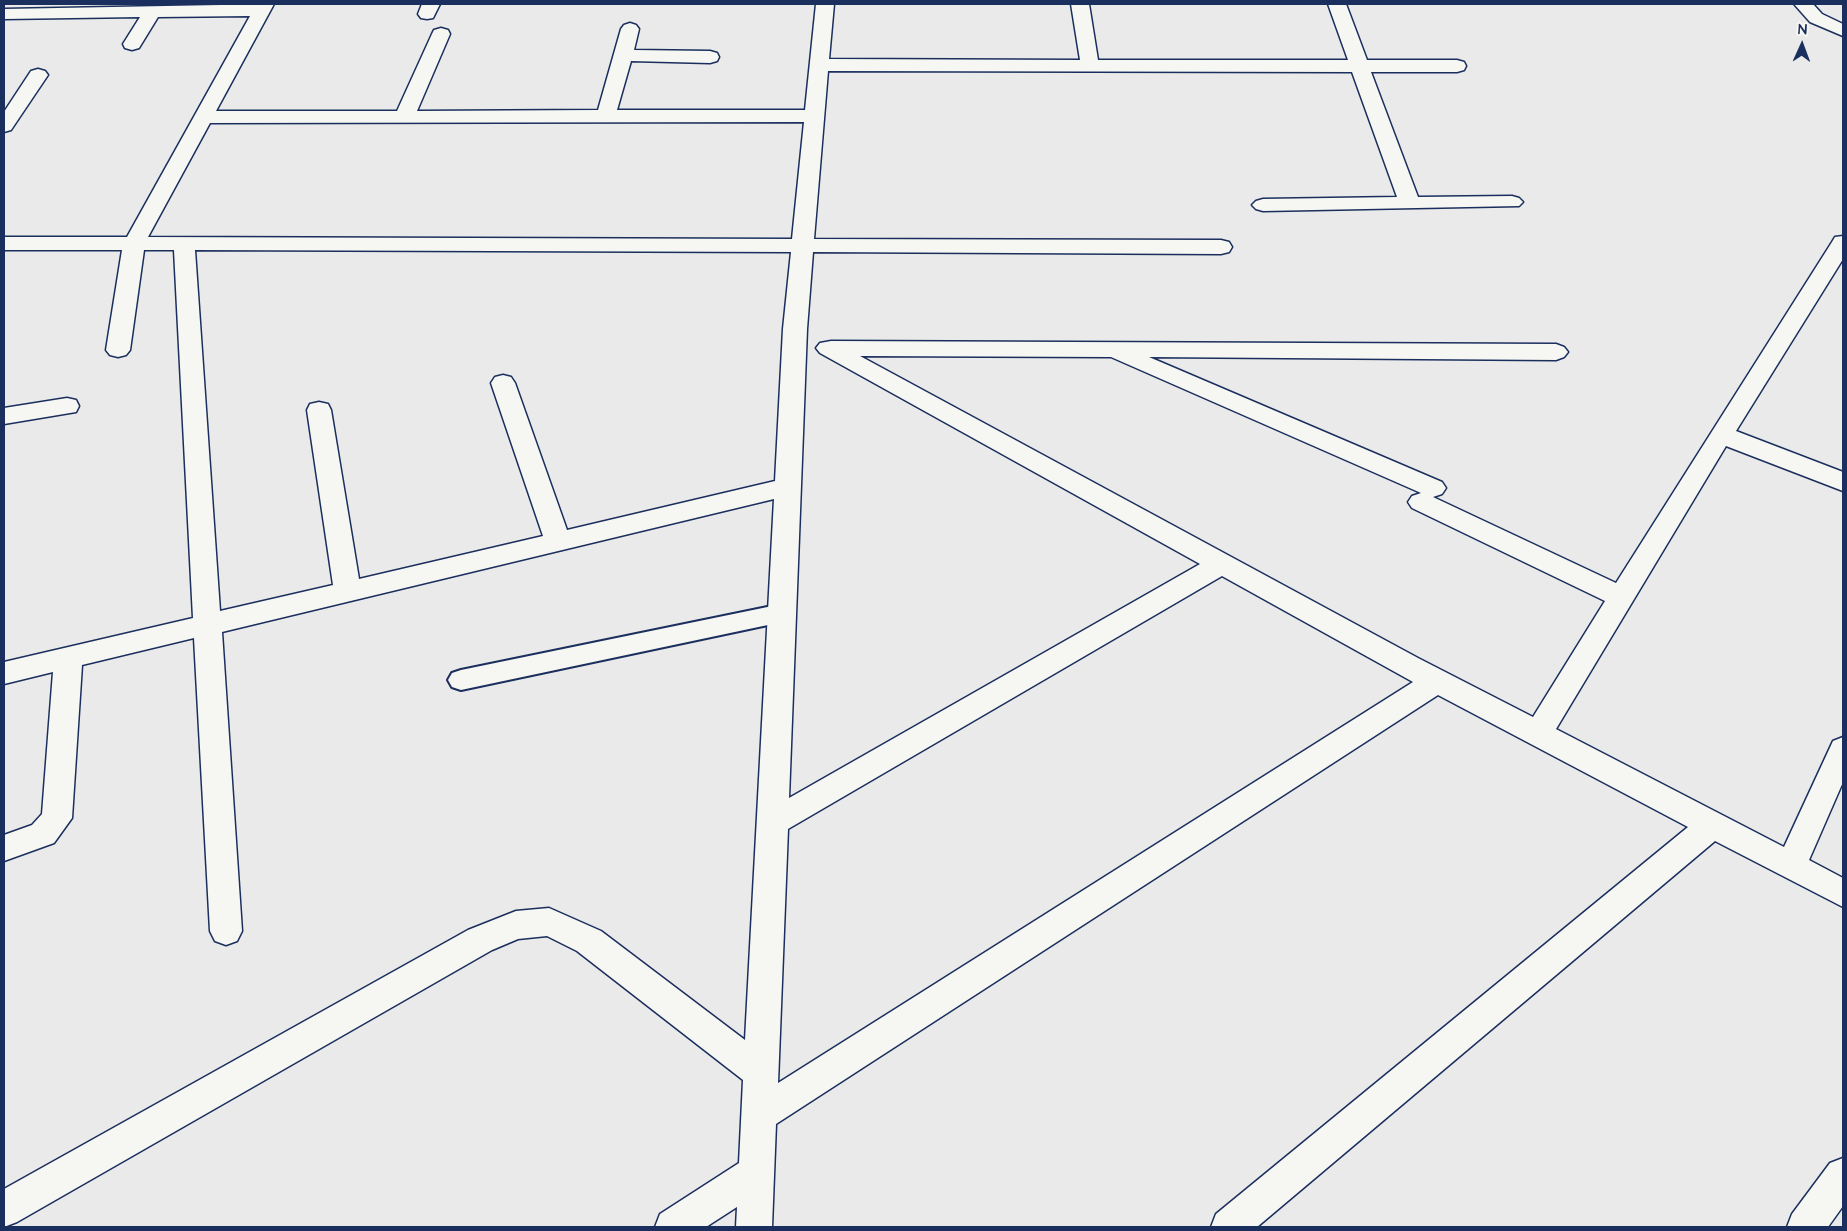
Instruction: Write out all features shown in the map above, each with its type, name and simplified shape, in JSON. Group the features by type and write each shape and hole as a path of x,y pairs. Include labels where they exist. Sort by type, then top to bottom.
{"street":[{"path":"754,1227 794,348 825,4"},
{"path":"1080,4 1090,66"},
{"path":"1337,4 1410,203"},
{"path":"1803,4 1816,18 1843,31"},
{"path":"4,14 38,9 152,12 263,7"},
{"path":"118,350 134,243 263,7"},
{"path":"132,44 152,12"},
{"path":"606,116 630,29"},
{"path":"405,116 441,34"},
{"path":"623,56 710,56"},
{"path":"819,66 1457,66"},
{"path":"4,126 38,75"},
{"path":"203,116 815,116"},
{"path":"1263,205 1512,202"},
{"path":"1538,734 1621,597 1843,242"},
{"path":"4,243 1221,247"},
{"path":"184,243 226,931"},
{"path":"794,348 1556,352"},
{"path":"828,348 1437,681 1843,893"},
{"path":"1110,350 1427,495 1621,597"},
{"path":"503,383 558,542"},
{"path":"4,416 67,406"},
{"path":"319,410 348,591"},
{"path":"1722,435 1843,482"},
{"path":"4,673 788,487"},
{"path":"772,823 1222,564"},
{"path":"4,848 43,834 57,818 68,658"},
{"path":"758,1116 1437,681"},
{"path":"1791,866 1843,749"},
{"path":"1229,1227 1713,825"},
{"path":"4,1209 480,940 516,925 549,922 589,941 760,1072"},
{"path":"673,1227 755,1174"},
{"path":"1805,1227 1843,1176"}],"lane":[{"path":"461,680 782,612"}]}
